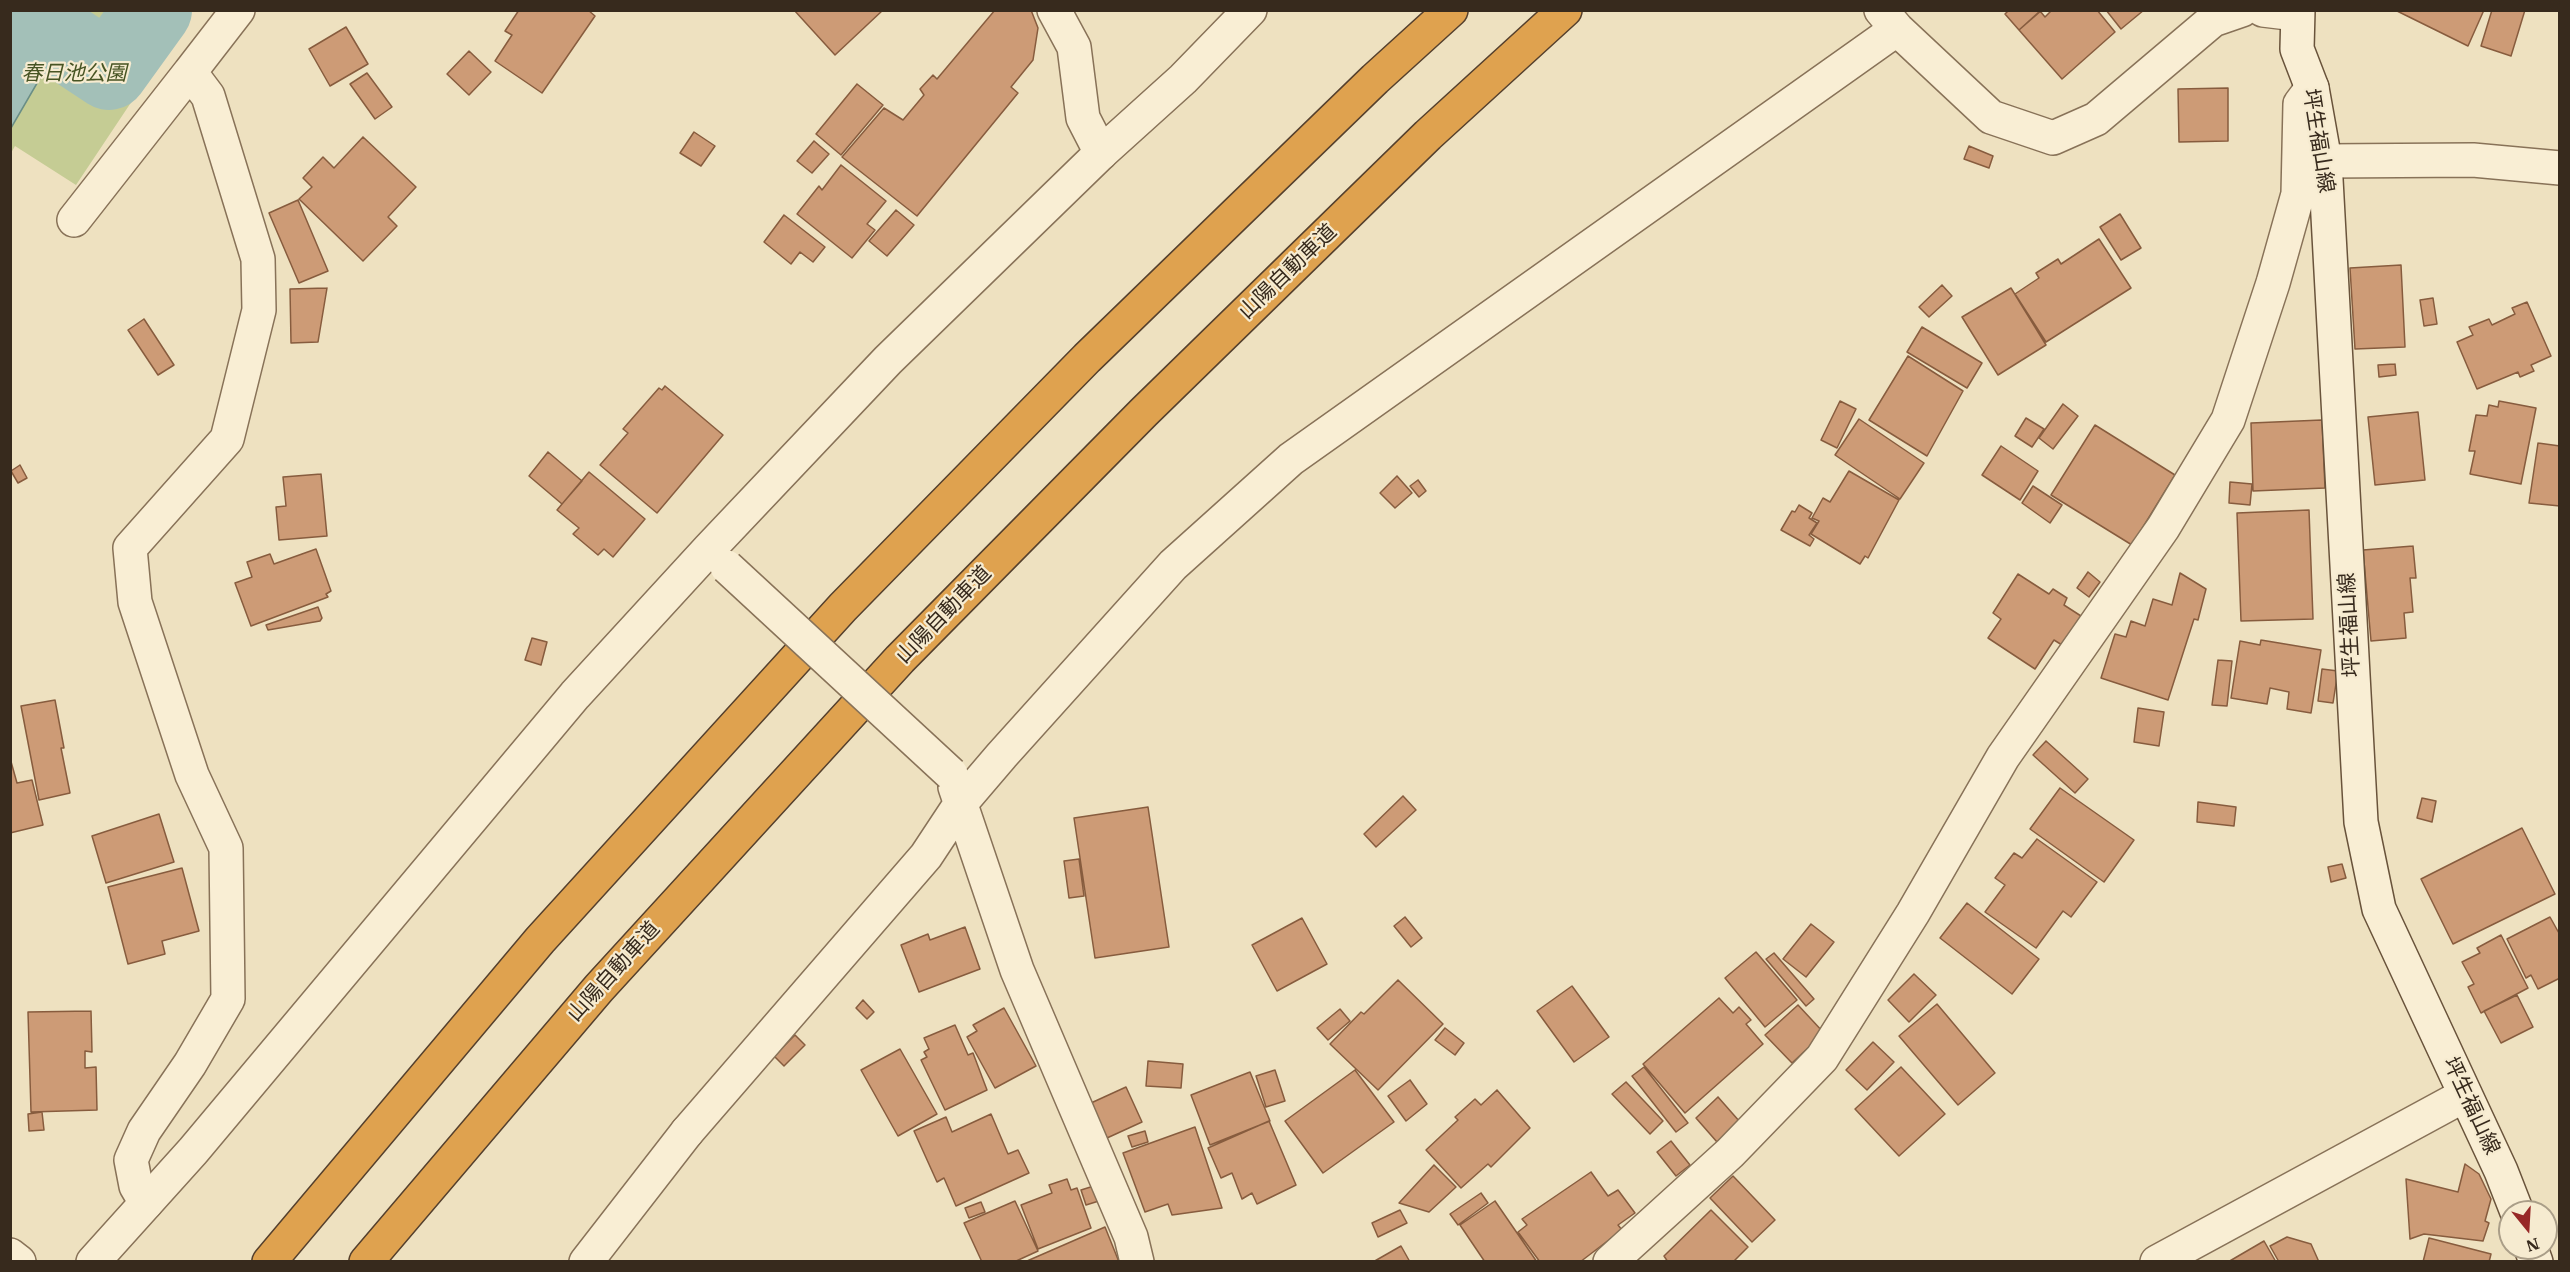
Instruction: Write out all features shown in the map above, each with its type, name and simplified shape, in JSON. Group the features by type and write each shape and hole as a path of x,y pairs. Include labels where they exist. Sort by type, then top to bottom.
{"highway":[{"path":"269,1262 540,940 843,607 1087,358 1375,79 1451,10"},
{"name":"山陽自動車道","path":"366,1262 599,988 900,659 1144,412 1395,167 1565,10"}],"street":[{"path":"74,220 238,10"},
{"path":"1054,10 1074,47 1083,118 1101,153"},
{"path":"93,1262 194,1151 575,695 718,558 888,360 1101,153 1183,79 1250,10"},
{"path":"586,1262 687,1132 926,856 956,789 1173,565 1291,459 1889,20 1991,117 2054,138 2096,119 2213,20 2242,10"},
{"path":"2263,10 2297,12"},
{"name":"坪生福山線","path":"2297,12 2297,49 2312,88 2325,160 2361,822 2379,909 2512,1200"},
{"path":"146,1203 136,1186 131,1160 144,1131 190,1064 228,999 226,860 225,848 192,775 135,602 130,548 227,439 259,310 258,259 208,96 190,72"},
{"path":"1610,1262 1730,1152 1822,1058 1913,913 2003,757 2163,528 2228,420 2273,283 2298,194 2300,105 2312,88"},
{"path":"2325,160 2473,159 2559,168"},
{"path":"718,558 956,789 1017,970 1131,1237 1137,1262"},
{"path":"2157,1262 2465,1095"},
{"path":"10,1255 19,1262"}],"green space":[{"name":"春日池公園","path":"11,11 192,11 76,185 15,146 11,153"}],"water":[{"path":"10,11 79,11 11,128"}],"building":[{"path":"519,10 588,10 595,16 542,93 495,61 512,35 505,31"},
{"path":"794,10 883,10 835,55"},
{"path":"995,10 1031,10 1038,28 1033,60 1011,87 1018,93 917,216 842,157 884,108 903,120 924,95 920,89 933,75 937,79"},
{"path":"2009,10 2042,10 2019,30 2005,14"},
{"path":"2052,10 2097,10 2115,32 2062,79 2019,30 2040,11 2045,17"},
{"path":"2106,10 2144,10 2121,29"},
{"path":"2395,10 2484,10 2468,46"},
{"path":"2492,10 2525,10 2511,56 2481,46"},
{"path":"346,27 368,64 330,86 309,49"},
{"path":"469,51 491,72 469,95 447,74"},
{"path":"367,73 392,107 375,119 350,84"},
{"path":"857,84 883,105 841,155 816,134"},
{"path":"2228,88 2228,141 2179,142 2178,89"},
{"path":"694,132 715,146 701,166 680,153"},
{"path":"363,137 416,187 388,217 397,226 363,261 299,199 312,187 303,178 323,157 334,168"},
{"path":"814,141 829,154 812,173 797,161"},
{"path":"1969,146 1993,156 1989,168 1964,159"},
{"path":"841,165 886,201 867,224 875,230 852,258 797,214 819,186 822,190"},
{"path":"298,200 328,271 299,283 269,213"},
{"path":"896,210 914,225 887,256 869,241"},
{"path":"2120,214 2141,248 2121,260 2100,227"},
{"path":"784,215 825,247 813,262 800,252 791,264 764,242"},
{"path":"2099,239 2131,288 2046,342 2015,294 2039,278 2036,273 2058,259 2061,264"},
{"path":"2401,265 2405,347 2355,349 2350,268"},
{"path":"1942,285 1952,296 1929,317 1919,307"},
{"path":"327,288 318,342 291,343 290,289"},
{"path":"2011,288 2046,345 1998,375 1962,317"},
{"path":"2433,298 2437,324 2424,326 2420,300"},
{"path":"2527,302 2551,356 2531,365 2534,371 2520,377 2518,372 2477,389 2457,342 2473,335 2469,327 2489,319 2492,325 2515,314 2512,308"},
{"path":"144,319 174,365 158,375 128,330"},
{"path":"1922,327 1982,363 1967,388 1907,352"},
{"path":"1908,356 1963,391 1927,456 1869,420"},
{"path":"2395,364 2396,375 2379,377 2378,365"},
{"path":"665,386 723,435 657,513 600,465 628,433 623,429 659,388 662,390"},
{"path":"1840,401 1856,409 1837,448 1821,440"},
{"path":"2499,401 2536,408 2521,484 2470,474 2475,451 2469,451 2476,415 2487,416 2489,405 2498,407"},
{"path":"2063,404 2078,416 2053,449 2039,438"},
{"path":"2418,412 2425,480 2375,485 2368,417"},
{"path":"2026,418 2044,429 2032,447 2015,436"},
{"path":"1859,419 1924,463 1900,499 1835,455"},
{"path":"2322,420 2325,488 2253,491 2251,423"},
{"path":"2095,425 2175,475 2132,545 2051,495"},
{"path":"2538,443 2560,446 2560,506 2529,503"},
{"path":"2001,446 2038,471 2020,500 1982,475"},
{"path":"548,452 582,481 562,504 529,476"},
{"path":"20,465 27,478 18,483 11,471"},
{"path":"1849,471 1899,500 1868,558 1865,556 1860,564 1811,534 1819,521 1812,518 1823,498 1830,502"},
{"path":"589,472 645,519 613,557 604,549 598,555 573,534 579,528 557,510"},
{"path":"321,474 327,536 279,540 276,507 286,506 283,477"},
{"path":"1397,476 1412,493 1395,508 1380,493"},
{"path":"1418,480 1426,491 1419,497 1410,486"},
{"path":"2230,482 2252,484 2250,505 2229,503"},
{"path":"2033,486 2062,505 2050,523 2022,503"},
{"path":"1799,505 1812,513 1809,518 1817,523 1809,535 1814,539 1810,546 1781,530 1792,511 1795,512"},
{"path":"2309,510 2313,619 2241,621 2237,513"},
{"path":"2413,546 2416,578 2410,578 2413,612 2404,613 2406,638 2371,641 2363,550"},
{"path":"316,549 331,591 326,594 328,597 251,626 235,583 252,577 247,562 270,554 274,564"},
{"path":"2088,572 2100,582 2089,597 2077,588"},
{"path":"2180,573 2206,589 2198,620 2194,619 2168,700 2101,678 2115,634 2126,637 2131,621 2145,626 2153,599 2172,605"},
{"path":"2018,574 2049,594 2053,589 2067,598 2064,605 2081,616 2062,645 2054,640 2035,669 1988,638 2001,619 1993,613"},
{"path":"318,607 322,618 320,621 268,630 266,625"},
{"path":"532,638 547,642 541,665 525,660"},
{"path":"2261,640 2321,650 2311,713 2287,709 2289,692 2270,688 2267,704 2231,698 2240,641 2260,645"},
{"path":"2218,660 2232,661 2227,706 2212,705"},
{"path":"2322,669 2338,671 2333,703 2318,701"},
{"path":"55,700 70,793 39,800 21,706"},
{"path":"2138,708 2164,712 2159,746 2134,742"},
{"path":"2046,741 2088,779 2075,793 2033,755"},
{"path":"10,758 17,783 32,780 43,825 10,833"},
{"path":"2060,788 2134,840 2104,882 2030,829"},
{"path":"1403,796 1416,810 1376,847 1364,834"},
{"path":"2422,798 2436,801 2432,822 2417,818"},
{"path":"2198,802 2236,807 2234,826 2197,822"},
{"path":"1148,807 1169,947 1095,958 1074,818"},
{"path":"159,814 174,862 106,883 92,836"},
{"path":"2522,828 2555,894 2453,944 2421,879"},
{"path":"2037,839 2097,882 2071,917 2063,911 2036,948 1985,912 2005,885 1995,878 2014,853 2022,858"},
{"path":"1079,859 1084,896 1069,898 1064,861"},
{"path":"2342,864 2346,878 2331,882 2328,867"},
{"path":"182,868 199,931 162,941 165,954 128,964 108,887"},
{"path":"1967,903 2039,959 2012,994 1940,938"},
{"path":"1405,917 1422,938 1411,947 1394,926"},
{"path":"2550,917 2560,935 2560,978 2538,989 2531,975 2526,978 2507,939"},
{"path":"1302,918 1327,964 1277,991 1252,945"},
{"path":"1811,924 1834,942 1806,977 1783,959"},
{"path":"965,927 980,969 919,992 901,945 928,934 930,940"},
{"path":"2501,935 2528,988 2481,1013 2468,987 2474,984 2462,962 2480,953 2477,948"},
{"path":"1756,952 1797,1000 1765,1027 1725,978"},
{"path":"1774,953 1814,999 1806,1006 1766,959"},
{"path":"1914,974 1936,995 1909,1022 1888,1000"},
{"path":"1398,980 1443,1024 1378,1090 1330,1044 1361,1012 1364,1014"},
{"path":"1572,986 1609,1037 1574,1062 1537,1011"},
{"path":"2517,995 2533,1027 2501,1043 2484,1011"},
{"path":"1719,998 1733,1013 1739,1007 1751,1020 1746,1024 1763,1044 1685,1113 1643,1064"},
{"path":"863,1000 874,1012 867,1019 856,1008"},
{"path":"1937,1004 1995,1073 1958,1105 1899,1036"},
{"path":"1798,1005 1824,1033 1792,1063 1765,1035"},
{"path":"1004,1008 1036,1066 995,1088 967,1037 977,1031 973,1025"},
{"path":"1340,1009 1350,1021 1328,1040 1317,1028"},
{"path":"91,1011 92,1052 85,1051 85,1068 96,1067 97,1110 31,1112 28,1012"},
{"path":"955,1025 968,1055 973,1053 987,1090 945,1110 921,1060 927,1057 924,1052 929,1049 924,1038"},
{"path":"1445,1028 1464,1043 1455,1055 1435,1040"},
{"path":"795,1035 805,1045 784,1066 774,1056"},
{"path":"1873,1042 1894,1062 1867,1090 1846,1070"},
{"path":"900,1049 937,1114 898,1136 861,1070"},
{"path":"1148,1061 1183,1064 1181,1088 1146,1086"},
{"path":"1644,1067 1688,1123 1676,1132 1632,1076"},
{"path":"1901,1067 1945,1114 1899,1156 1855,1109"},
{"path":"1275,1070 1285,1101 1266,1107 1256,1076"},
{"path":"1355,1070 1394,1122 1323,1173 1285,1121"},
{"path":"1250,1072 1270,1121 1210,1145 1191,1095"},
{"path":"1410,1080 1427,1104 1406,1121 1388,1096"},
{"path":"1626,1082 1663,1121 1650,1134 1612,1094"},
{"path":"1126,1087 1142,1122 1107,1138 1091,1103"},
{"path":"1497,1090 1530,1128 1491,1167 1488,1164 1461,1188 1426,1150 1458,1120 1455,1117 1475,1099 1481,1105"},
{"path":"1718,1097 1740,1122 1717,1142 1696,1118"},
{"path":"42,1112 44,1130 29,1131 28,1114"},
{"path":"991,1114 1008,1154 1018,1150 1029,1173 956,1206 944,1178 937,1182 914,1131 946,1117 952,1132"},
{"path":"1269,1121 1296,1185 1257,1204 1252,1193 1242,1199 1232,1173 1221,1178 1208,1148"},
{"path":"1195,1127 1222,1208 1172,1215 1168,1204 1145,1212 1123,1153"},
{"path":"1145,1131 1148,1142 1132,1147 1128,1136"},
{"path":"1671,1141 1690,1165 1676,1176 1657,1152"},
{"path":"2465,1164 2479,1174 2491,1199 2485,1221 2489,1223 2483,1241 2424,1234 2410,1239 2406,1179 2458,1192"},
{"path":"1434,1165 1456,1187 1429,1212 1399,1203"},
{"path":"1591,1172 1608,1196 1618,1190 1635,1213 1618,1225 1622,1230 1580,1262 1540,1262 1518,1232 1527,1225 1522,1219"},
{"path":"1733,1176 1775,1220 1752,1242 1710,1198"},
{"path":"1067,1179 1071,1190 1077,1188 1091,1228 1038,1249 1021,1205 1052,1193 1049,1185"},
{"path":"1097,1185 1102,1200 1086,1205 1081,1190"},
{"path":"1481,1193 1488,1203 1458,1225 1450,1214"},
{"path":"1015,1201 1038,1251 1014,1262 982,1262 964,1223"},
{"path":"1495,1201 1537,1262 1485,1262 1460,1225"},
{"path":"981,1202 985,1212 969,1218 965,1208"},
{"path":"1400,1210 1407,1223 1378,1237 1372,1223"},
{"path":"1711,1210 1748,1247 1733,1262 1668,1262 1664,1256"},
{"path":"1105,1227 1119,1262 1027,1261"},
{"path":"2287,1237 2311,1244 2319,1262 2279,1262 2270,1246"},
{"path":"2429,1238 2491,1254 2489,1262 2423,1262"},
{"path":"2264,1241 2276,1262 2228,1262"},
{"path":"1401,1246 1410,1262 1373,1262"}],"waterway":[{"path":"17,10 109,71 153,10"}]}
